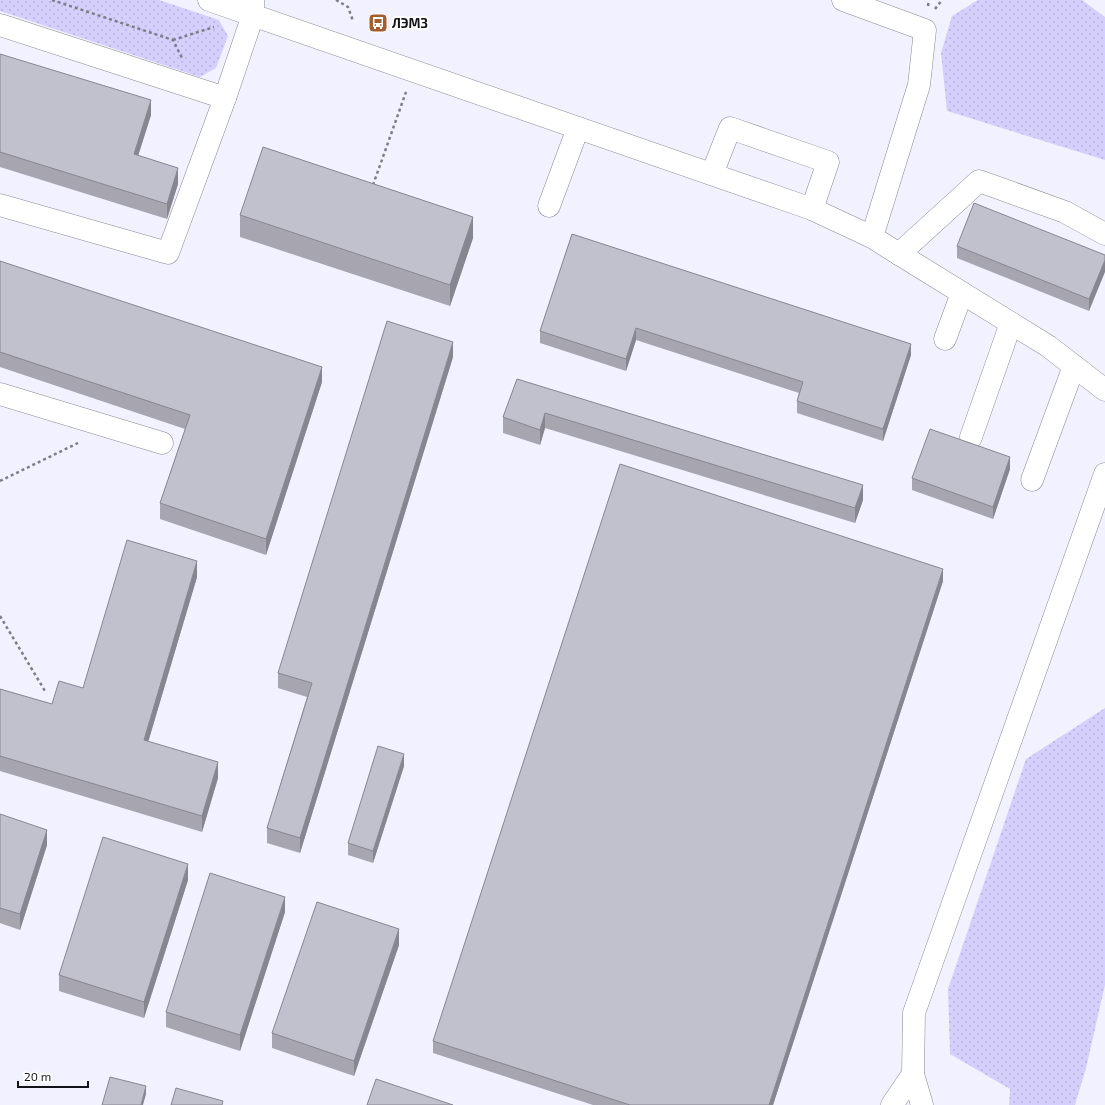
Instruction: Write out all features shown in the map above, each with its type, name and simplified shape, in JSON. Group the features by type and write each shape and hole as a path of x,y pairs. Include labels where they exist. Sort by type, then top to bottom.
{"street":[{"path":"209,0 253,7 413,70 812,209 872,237 1048,346 1105,390"},
{"path":"853,2 925,30 919,85 872,237"},
{"path":"0,205 168,253 225,98 253,7"},
{"path":"0,26 225,98"},
{"path":"549,206 578,128"},
{"path":"712,174 730,128 828,162 812,209"},
{"path":"899,254 980,181 1065,212 1105,234"},
{"path":"945,339 962,293"},
{"path":"971,437 1011,323"},
{"path":"1032,480 1074,366"},
{"path":"0,394 162,443"},
{"path":"922,1105 913,1074 914,1013 1105,474"},
{"path":"892,1105 913,1074"}],"path":[{"path":"52,0 173,40 198,89"},
{"path":"336,0 348,7 354,21"},
{"path":"372,189 413,70"},
{"path":"0,481 109,427"},
{"path":"0,616 46,691"}],"shaded area":[{"path":"0,0 159,0 219,20 228,36 216,68 200,77 0,11"},
{"path":"978,0 1082,0 1105,17 1105,160 947,111 941,53 952,16"},
{"path":"1105,708 1105,985 1086,1068 1075,1105 1009,1105 1010,1089 950,1054 948,989 1026,759"}],"building":[{"path":"0,54 151,100 134,154 178,168 167,204 0,152"},
{"path":"263,147 473,217 450,285 240,215"},
{"path":"974,203 1105,255 1105,260 1089,299 957,246"},
{"path":"572,234 911,344 883,429 797,401 803,382 636,328 626,359 540,331"},
{"path":"0,261 322,367 266,539 160,503 190,415 0,352"},
{"path":"387,321 453,342 300,838 267,828 312,683 278,673"},
{"path":"517,379 863,485 855,508 545,413 540,430 503,417"},
{"path":"930,429 1010,457 993,507 912,478"},
{"path":"620,464 943,569 769,1105 630,1105 433,1041"},
{"path":"127,540 197,561 144,740 218,762 202,816 0,756 0,689 52,704 59,681 83,688"},
{"path":"378,746 404,754 373,851 348,843"},
{"path":"0,814 47,830 20,914 0,908"},
{"path":"103,837 188,864 144,1002 59,975"},
{"path":"210,873 285,897 240,1035 166,1012"},
{"path":"317,902 399,929 354,1061 272,1033"},
{"path":"110,1077 146,1086 141,1105 102,1105"},
{"path":"376,1079 453,1105 367,1105"},
{"path":"176,1088 223,1101 222,1105 171,1105"}],"place":[{"name":"ЛЭМЗ","path":"378,23"}]}
